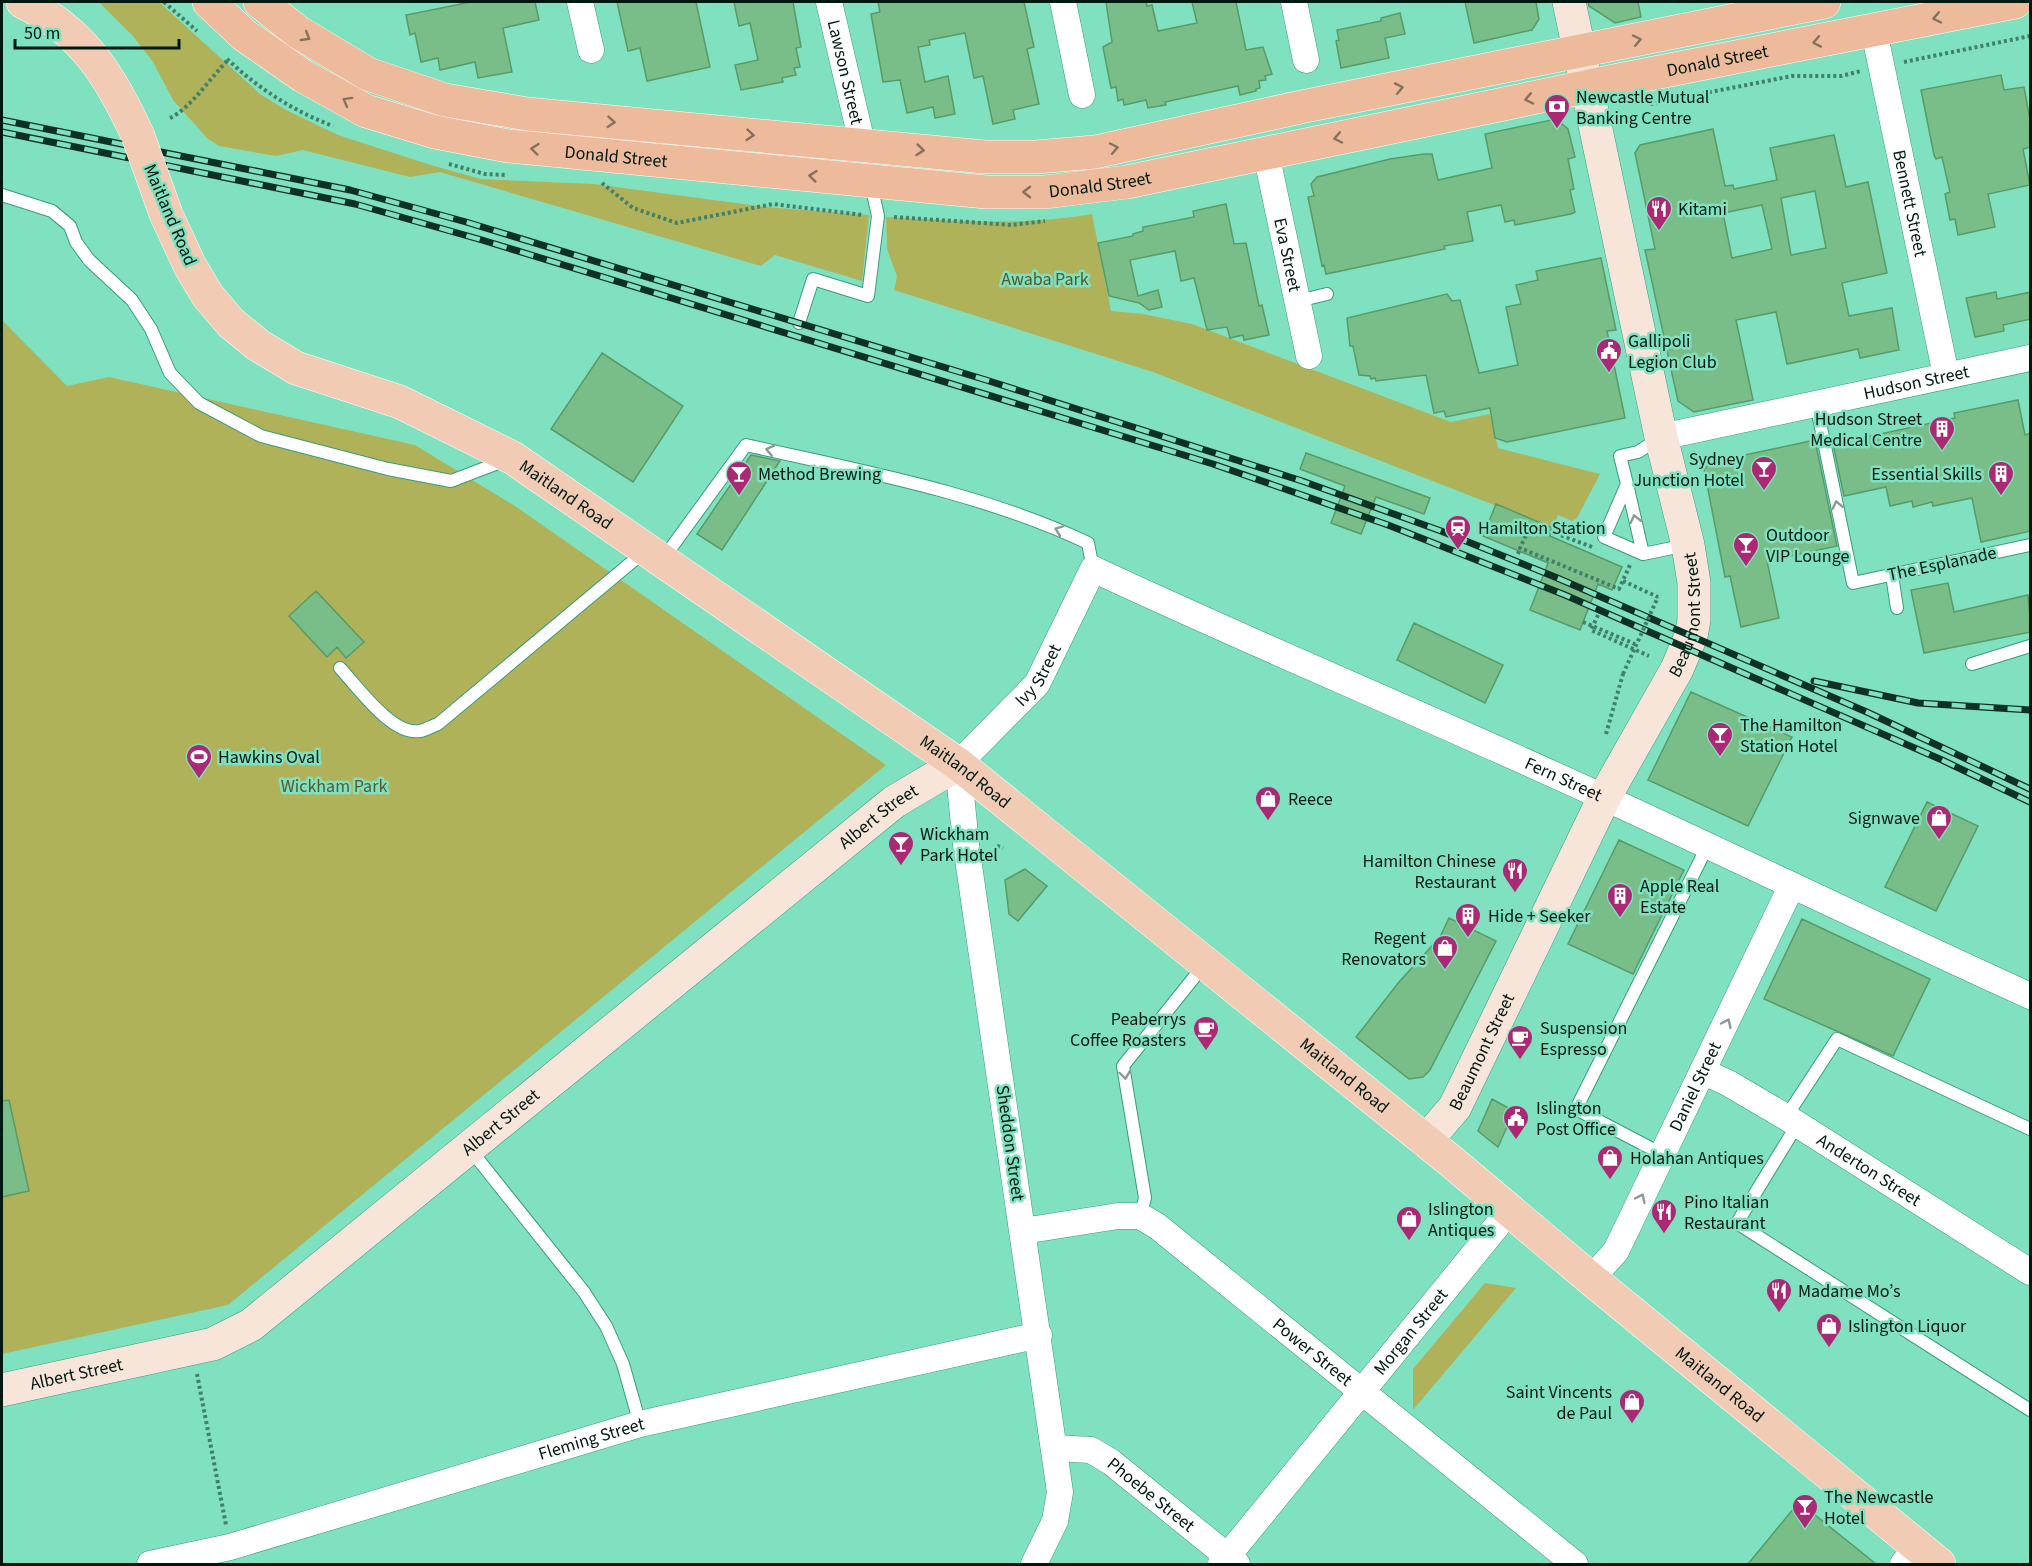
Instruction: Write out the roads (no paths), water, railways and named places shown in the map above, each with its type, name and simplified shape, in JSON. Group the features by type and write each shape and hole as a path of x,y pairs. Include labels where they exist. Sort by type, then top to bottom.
{"highway":[{"name":"Donald Street","path":"209,2 244,35 303,76 366,111 435,132 508,146 986,192 1045,192 1127,182 1586,87 2015,2"},
{"name":"Donald Street","path":"260,2 298,33 368,74 445,100 527,114 862,143 985,157 1036,157 1095,152 1301,107 1824,2"},
{"path":"862,143 871,182"}],"main road":[{"name":"Maitland Road","path":"23,2 63,27 92,55 117,90 138,136 166,214 190,266 208,296 231,323 258,345 296,368 400,402 513,458 958,764 1206,962 1510,1210 1920,1559"},
{"name":"Beaumont Street","path":"1426,1141 1455,1107 1604,798 1677,669 1691,636 1695,601 1688,545 1661,437 1569,2"},
{"name":"Albert Street","path":"2,1390 192,1349 234,1336 251,1325 894,802 958,764"}],"street":[{"path":"580,2 591,50"},
{"name":"Lawson Street","path":"829,2 862,143"},
{"path":"1063,2 1082,95"},
{"path":"1294,2 1306,60"},
{"name":"Bennett Street","path":"1874,31 1946,375"},
{"name":"Eva Street","path":"1266,153 1309,356"},
{"name":"Hudson Street","path":"1661,437 2031,358"},
{"name":"Fern Street","path":"1093,569 1215,627 1604,798 1791,887 2031,996"},
{"name":"Ivy Street","path":"958,764 1037,684 1093,569"},
{"name":"Sheddon Street","path":"958,764 966,845 1060,1492 1055,1521 1034,1564"},
{"name":"Daniel Street","path":"1591,1279 1616,1251 1791,887"},
{"name":"Anderton Street","path":"1704,1072 1728,1083 1791,1121 2031,1272"},
{"name":"Morgan Street","path":"1229,1562 1363,1390 1510,1210"},
{"path":"1023,1231 1118,1216 1140,1216"},
{"name":"Power Street","path":"1140,1216 1157,1226 1363,1390 1575,1564"},
{"name":"Fleming Street","path":"150,1564 230,1547 640,1424 1039,1335"},
{"name":"Phoebe Street","path":"1055,1448 1091,1450 1111,1462 1229,1562"}],"lane":[{"path":"799,323 813,279 868,296 878,216 871,182"},
{"path":"2,195 52,211 70,226 76,242 89,260 132,300 151,329 170,373 199,402 261,436 387,469 451,481 513,458"},
{"path":"1298,301 1328,294"},
{"name":"The Esplanade","path":"1816,403 1853,583 2031,545"},
{"path":"1637,557 1627,484 1620,456 1638,452 1661,437"},
{"path":"340,668 386,717 402,728 419,731 438,724 653,556 746,445 919,485 1065,532 1088,543 1093,569"},
{"path":"1627,484 1604,537 1637,557 1688,545"},
{"path":"1892,575 1897,608"},
{"path":"1972,664 2031,646"},
{"path":"1662,1154 1576,1109 1707,847"},
{"path":"1140,1216 1145,1198 1123,1065 1206,962"},
{"path":"2031,1129 1837,1039 1737,1223 2031,1410"},
{"path":"469,1148 584,1292 606,1326 623,1364 640,1424"}],"railway":[{"path":"2,120 350,190 466,222 986,380 1302,481 1441,531 1555,577 1869,713 2030,789"},
{"path":"2,132 355,204 482,240 1213,464 1388,525 1565,595 1942,760 2030,802"},
{"path":"1814,681 1918,703 2030,710"}],"place":[{"name":"Newcastle Mutual Banking Centre","path":"1557,130"},
{"name":"Kitami","path":"1659,232"},
{"name":"Gallipoli Legion Club","path":"1609,374"},
{"name":"Hudson Street Medical Centre","path":"1942,452"},
{"name":"Sydney Junction Hotel","path":"1764,492"},
{"name":"Method Brewing","path":"739,497"},
{"name":"Essential Skills","path":"2001,497"},
{"name":"Hamilton Station","path":"1458,551"},
{"name":"Outdoor VIP Lounge","path":"1746,568"},
{"name":"The Hamilton Station Hotel","path":"1720,758"},
{"name":"Hawkins Oval","path":"199,780"},
{"name":"Reece","path":"1268,822"},
{"name":"Signwave","path":"1939,841"},
{"name":"Wickham Park Hotel","path":"901,867"},
{"name":"Hamilton Chinese Restaurant","path":"1515,894"},
{"name":"Apple Real Estate","path":"1620,919"},
{"name":"Hide + Seeker","path":"1468,939"},
{"name":"Regent Renovators","path":"1445,971"},
{"name":"Peaberrys Coffee Roasters","path":"1206,1052"},
{"name":"Suspension Espresso","path":"1520,1061"},
{"name":"Islington Post Office","path":"1516,1141"},
{"name":"Holahan Antiques","path":"1610,1181"},
{"name":"Pino Italian Restaurant","path":"1664,1235"},
{"name":"Islington Antiques","path":"1409,1242"},
{"name":"Madame Mo’s","path":"1779,1314"},
{"name":"Islington Liquor","path":"1829,1349"},
{"name":"Saint Vincents de Paul","path":"1632,1425"},
{"name":"The Newcastle Hotel","path":"1805,1530"}],"park label":[{"name":"Awaba Park","path":"1045,279"},
{"name":"Wickham Park","path":"334,786"}]}
